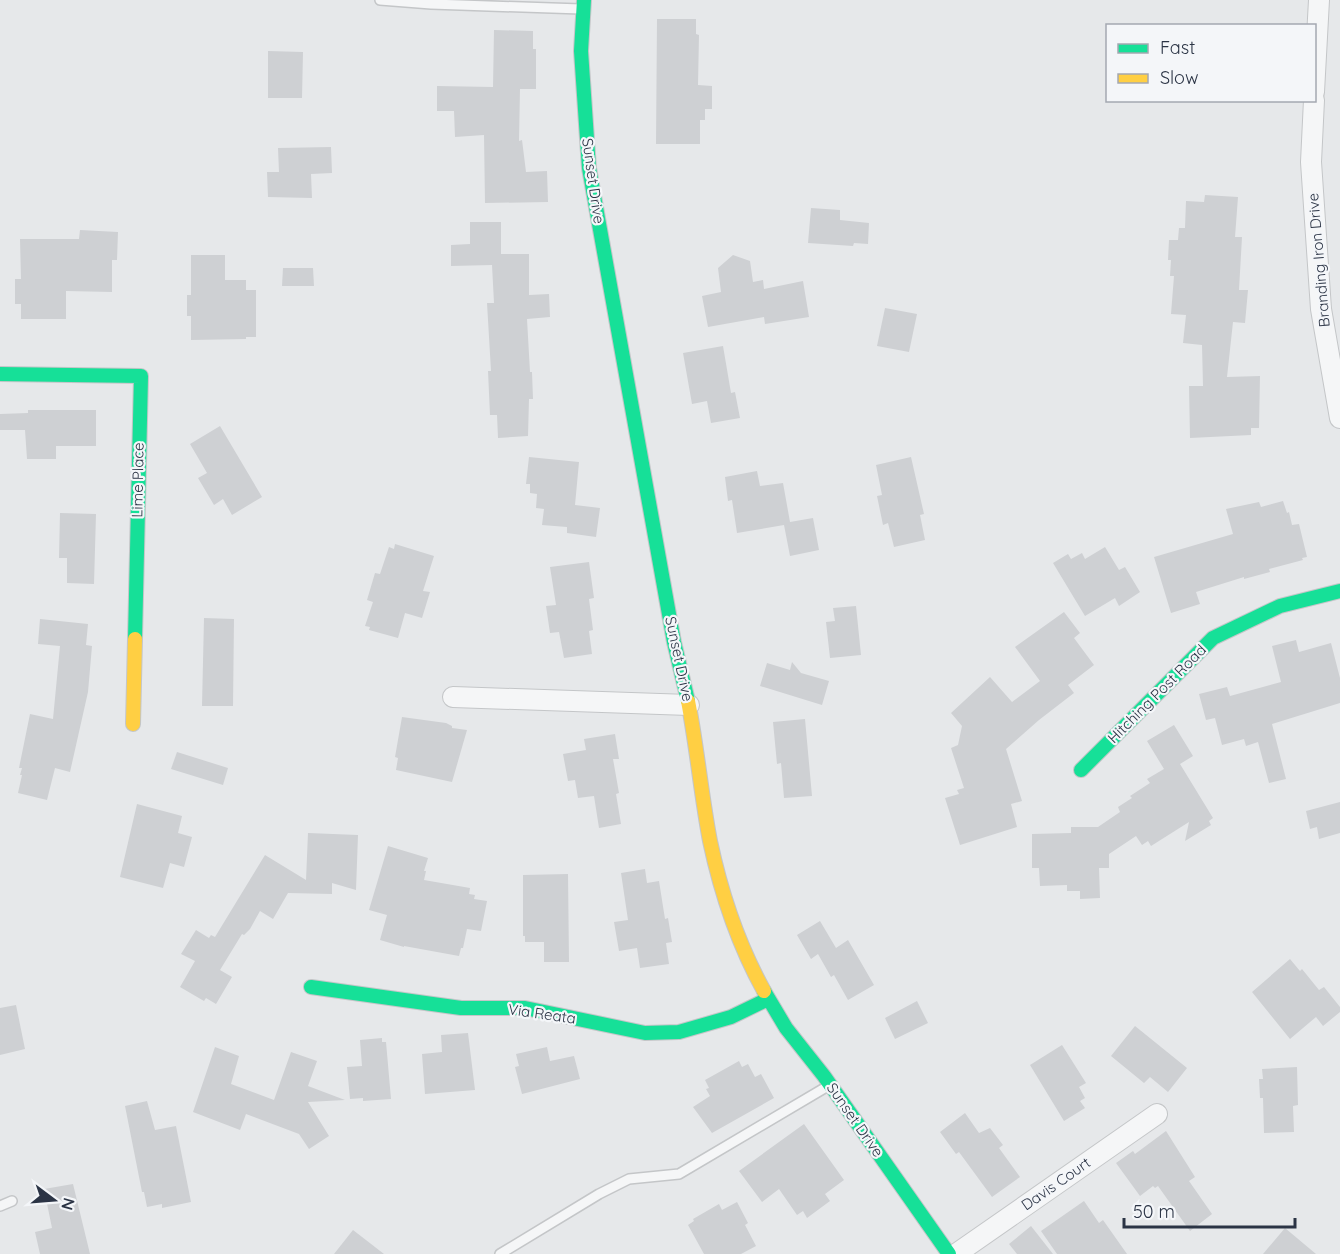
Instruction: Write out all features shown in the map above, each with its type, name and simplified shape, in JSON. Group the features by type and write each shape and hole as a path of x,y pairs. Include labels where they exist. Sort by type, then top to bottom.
{"main road":[{"name":"Sunset Drive","path":"584,5 582,51 589,168 674,642 689,705 714,857 734,929 768,999 801,1052 830,1085 949,1254"},
{"name":"Lime Place","path":"0,374 141,376 133,723"},
{"name":"Hitching Post Road","path":"1081,770 1213,638 1280,606 1340,591"},
{"name":"Via Reata","path":"311,987 461,1008 525,1008 645,1033 679,1032 731,1017 768,999"}],"street":[{"path":"1316,55 1319,0"},
{"name":"Branding Iron Drive","path":"1314,102 1311,162 1321,309 1340,418"},
{"path":"453,697 689,705"},
{"name":"Davis Court","path":"956,1254 1157,1114"}],"lane":[{"path":"380,0 431,4 584,5"},
{"path":"500,1254 599,1194 629,1179 679,1174 830,1085"},
{"path":"0,1206 12,1201"}],"building":[{"path":"657,19 696,19 696,34 699,35 698,85 712,86 712,109 705,109 705,120 700,120 700,144 656,144"},
{"path":"494,30 533,31 533,49 536,49 536,89 520,89 519,141 522,140 526,172 547,171 548,202 485,203 484,135 455,137 454,111 437,111 437,86 493,87"},
{"path":"268,51 303,52 302,98 268,98"},
{"path":"331,147 332,173 311,174 312,198 268,197 267,172 279,172 278,148"},
{"path":"1205,195 1238,197 1235,237 1242,237 1239,290 1248,290 1245,323 1233,322 1227,377 1260,376 1259,428 1251,428 1251,435 1190,438 1189,386 1203,386 1202,345 1183,343 1186,315 1171,314 1174,276 1170,276 1169,240 1178,240 1179,228 1185,228 1186,201 1204,202"},
{"path":"811,208 840,210 840,220 869,223 868,244 854,243 853,246 808,243"},
{"path":"470,222 501,222 501,254 529,254 529,295 549,294 550,317 527,319 533,399 529,399 528,436 498,438 497,415 490,415 488,371 491,371 487,303 494,303 492,265 451,266 451,245 470,244"},
{"path":"80,230 118,232 117,260 112,260 112,292 66,291 66,319 21,319 21,304 15,304 15,279 21,279 20,239 79,239"},
{"path":"191,255 225,255 225,280 246,280 246,290 256,290 256,337 191,340 191,316 187,316 187,295 191,295"},
{"path":"733,255 750,261 753,282 763,280 764,289 803,281 809,317 765,324 764,317 708,327 702,296 721,292 718,268"},
{"path":"283,268 313,268 314,286 282,286"},
{"path":"885,308 917,314 909,352 877,346"},
{"path":"723,346 731,393 735,392 740,418 711,423 707,401 692,404 683,353"},
{"path":"28,410 96,410 96,446 56,446 56,459 27,459 25,430 0,430 0,414 28,413"},
{"path":"220,426 262,497 232,515 223,499 214,505 198,478 207,473 190,444"},
{"path":"529,457 579,462 575,505 600,508 596,537 567,533 567,527 542,525 544,509 536,508 537,494 530,493 530,484 526,484"},
{"path":"911,457 924,514 920,515 925,540 894,547 888,523 883,525 877,496 882,495 876,465"},
{"path":"757,471 760,486 783,483 790,522 813,518 819,550 790,556 784,525 737,533 732,500 728,501 725,477"},
{"path":"1283,501 1292,525 1299,524 1307,557 1269,569 1270,572 1244,579 1244,577 1196,592 1200,604 1171,613 1154,557 1233,534 1226,509 1259,502 1261,507"},
{"path":"60,513 96,514 94,584 67,583 67,558 59,558"},
{"path":"395,544 434,556 423,591 430,592 422,618 405,613 398,638 369,630 370,627 365,626 373,602 367,600 375,573 380,574 389,547 394,549"},
{"path":"1105,547 1119,570 1125,567 1140,592 1119,606 1115,598 1085,616 1053,563 1068,554 1071,559 1082,553 1085,559"},
{"path":"589,562 594,598 589,599 593,630 589,631 592,654 564,658 559,632 550,633 546,606 556,605 550,567"},
{"path":"856,606 861,655 830,658 826,622 835,621 833,608"},
{"path":"1064,612 1080,633 1074,638 1094,665 1068,685 1074,693 1006,749 1022,801 1011,804 1017,827 960,845 945,798 959,794 957,790 964,788 951,748 958,745 962,726 951,713 990,677 1012,702 1040,681 1015,647"},
{"path":"204,618 234,619 233,706 202,706"},
{"path":"40,619 88,624 86,645 92,646 88,692 70,772 55,768 47,800 18,793 22,775 20,775 22,768 19,768 30,714 53,719 60,646 38,644"},
{"path":"1296,640 1299,652 1331,643 1340,678 1340,703 1272,724 1286,779 1269,783 1258,742 1246,746 1244,739 1222,745 1215,718 1206,720 1199,694 1227,687 1230,696 1281,682 1272,646"},
{"path":"792,662 801,673 829,681 822,705 760,686 767,663 790,670"},
{"path":"402,717 446,723 452,728 467,730 452,782 396,770 398,758 395,757"},
{"path":"805,719 812,796 784,798 781,763 777,764 773,722"},
{"path":"1174,725 1193,756 1180,764 1213,818 1209,821 1211,825 1185,841 1189,822 1151,846 1148,841 1142,845 1136,836 1109,854 1109,868 1099,868 1100,898 1080,899 1080,891 1067,891 1067,885 1040,886 1039,868 1032,868 1032,834 1071,833 1071,827 1098,827 1120,812 1118,807 1150,783 1147,779 1164,769 1147,741"},
{"path":"615,734 619,759 613,759 619,793 616,794 621,824 599,828 594,796 578,798 575,780 568,781 563,754 586,750 584,739"},
{"path":"177,752 228,768 223,785 171,769"},
{"path":"1340,802 1340,833 1319,839 1317,827 1310,829 1306,811"},
{"path":"137,804 182,816 178,833 192,837 184,867 170,863 163,888 120,877"},
{"path":"308,833 358,835 356,890 332,883 332,894 288,893 273,919 260,911 250,929 244,935 242,934 220,970 232,977 216,1004 206,998 204,1001 180,987 195,961 181,954 196,930 209,938 211,935 215,937 265,855 306,880"},
{"path":"388,846 428,858 424,880 470,888 469,894 475,895 474,899 487,901 481,931 467,929 459,956 404,947 380,940 387,915 369,910"},
{"path":"645,869 647,883 659,881 665,919 668,918 672,942 666,943 669,964 640,968 637,948 619,951 614,922 628,920 621,873"},
{"path":"568,874 569,962 544,962 544,942 525,942 525,936 523,936 523,875"},
{"path":"820,921 836,948 848,940 874,985 848,1000 834,975 831,977 818,954 811,959 797,935"},
{"path":"1290,959 1300,971 1302,969 1319,990 1324,987 1340,1007 1340,1012 1323,1026 1316,1017 1290,1039 1252,992"},
{"path":"917,1001 928,1023 895,1039 885,1018"},
{"path":"16,1005 25,1049 0,1055 0,1008"},
{"path":"1135,1026 1187,1068 1168,1092 1150,1077 1144,1083 1111,1056"},
{"path":"468,1033 475,1090 425,1094 422,1054 442,1052 441,1035"},
{"path":"382,1038 382,1042 386,1042 391,1099 363,1101 363,1098 350,1099 347,1067 362,1066 360,1040"},
{"path":"1062,1045 1086,1083 1079,1087 1085,1098 1080,1101 1085,1108 1064,1121 1030,1065"},
{"path":"215,1047 239,1056 231,1084 274,1100 291,1052 317,1061 308,1086 345,1100 308,1102 329,1136 309,1149 299,1134 246,1114 240,1130 193,1112"},
{"path":"547,1047 550,1061 574,1056 580,1079 522,1094 515,1067 519,1066 516,1054"},
{"path":"739,1061 742,1067 748,1064 755,1077 761,1074 774,1098 712,1133 693,1107 710,1096 705,1080"},
{"path":"1297,1067 1298,1105 1293,1106 1294,1132 1264,1133 1263,1098 1260,1098 1259,1079 1263,1079 1262,1069"},
{"path":"147,1101 155,1130 176,1126 191,1202 162,1208 162,1204 147,1207 125,1106"},
{"path":"965,1113 979,1133 990,1128 1003,1145 999,1148 1020,1177 992,1197 959,1152 956,1154 940,1132"},
{"path":"804,1124 844,1180 825,1194 830,1201 807,1218 803,1211 797,1215 779,1189 762,1202 739,1171"},
{"path":"1166,1131 1195,1177 1189,1181 1212,1214 1190,1231 1158,1186 1155,1188 1153,1186 1140,1196 1116,1163 1133,1151 1135,1154"},
{"path":"73,1184 90,1254 40,1254 35,1232 52,1228 44,1189"},
{"path":"1084,1201 1099,1223 1103,1220 1127,1254 1057,1254 1041,1231"},
{"path":"737,1202 756,1246 741,1254 704,1254 688,1225 694,1221 693,1219 719,1204 722,1210"},
{"path":"1031,1226 1053,1254 1017,1254 1009,1244"},
{"path":"1285,1228 1316,1254 1263,1254"},
{"path":"353,1230 384,1254 334,1254"}],"traffic: fast":[{"path":"584,0 581,51 589,168 674,642 688,701"},
{"path":"0,374 141,376 135,639"},
{"path":"1081,770 1213,638 1280,606 1340,591"},
{"path":"311,987 461,1008 525,1008 645,1033 679,1032 731,1017 768,999"},
{"path":"764,991 786,1028 824,1076 949,1254"}],"traffic: slow":[{"path":"133,724 135,639"},
{"path":"688,701 710,841 719,880 738,937 764,991"}]}
